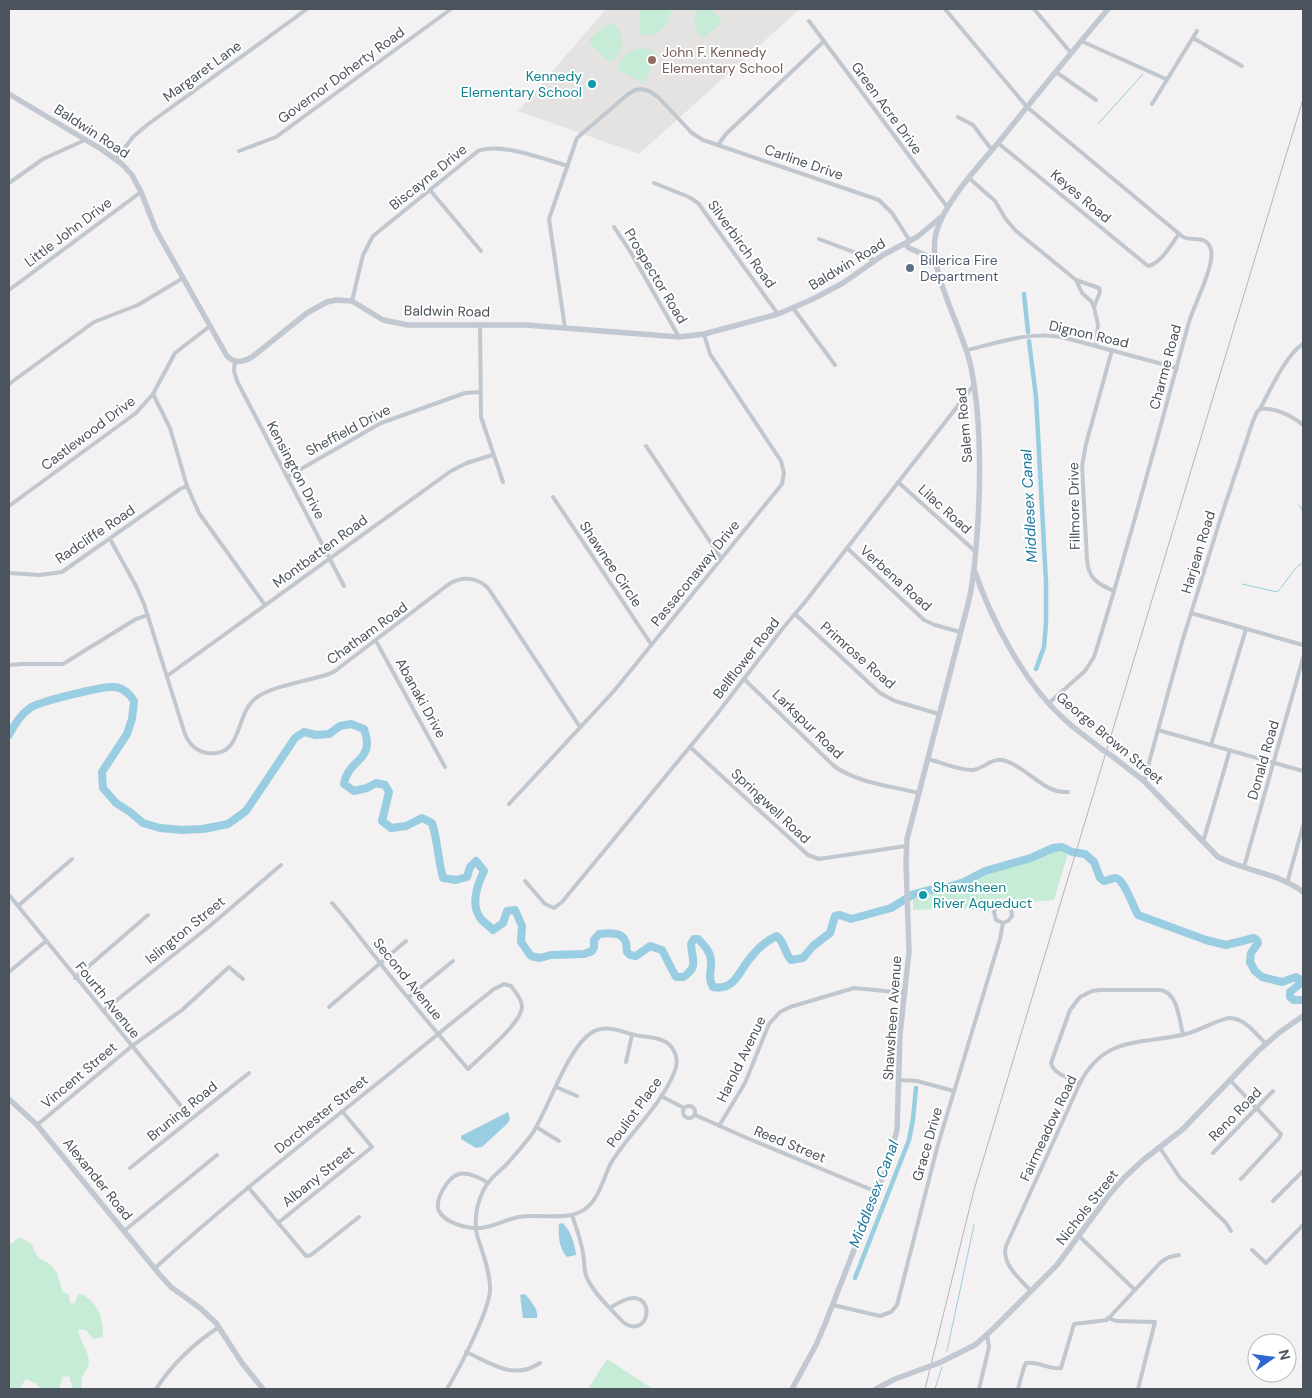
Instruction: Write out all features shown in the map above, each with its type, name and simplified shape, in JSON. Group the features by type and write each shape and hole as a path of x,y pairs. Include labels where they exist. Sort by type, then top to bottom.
{"street":[{"name":"Margaret Lane","path":"116,160 133,137 146,125 307,9"},
{"name":"Governor Doherty Road","path":"239,151 276,137 451,9"},
{"name":"Charme Road","path":"945,9 1027,107 1179,234 1188,239 1198,238 1204,240 1212,252 1209,269 1193,311 1130,540 1094,657 1089,665 1049,704"},
{"path":"1034,9 1071,53"},
{"name":"Salem Road","path":"908,898 906,846 972,585 976,552 981,459 979,422 967,350 934,259 935,234 947,210 969,178 1108,9"},
{"name":"Green Acre Drive","path":"809,22 947,210"},
{"path":"1152,104 1197,31"},
{"path":"1193,38 1242,66"},
{"path":"718,145 726,134 824,41"},
{"path":"1081,42 1166,79"},
{"path":"1056,72 1096,100"},
{"name":"Carline Drive","path":"565,328 549,221 552,209 578,138 633,91 643,90 653,93 695,135 718,145 879,200 892,213 908,243"},
{"name":"Baldwin Road","path":"9,94 86,139 116,160 132,175 156,230 227,356 235,361"},
{"path":"958,117 967,120 973,125 992,150"},
{"path":"9,183 43,160 86,139"},
{"name":"Keyes Road","path":"998,143 1146,265 1150,266 1162,256 1179,234"},
{"name":"Biscayne Drive","path":"352,301 363,255 369,242 378,232 472,155 485,148 503,148 568,166"},
{"path":"969,178 995,201 1015,230 1076,280 1099,288 1100,292 1094,307"},
{"name":"Silverbirch Road","path":"654,183 689,196 696,201 778,314"},
{"path":"430,190 481,251"},
{"name":"Little John Drive","path":"9,290 141,192"},
{"name":"Baldwin Road","path":"352,301 378,318 397,323 417,325 526,324 679,337 704,334 778,314 843,283 875,260 908,243 930,227 947,210"},
{"name":"Prospector Road","path":"614,227 630,251 679,337"},
{"path":"819,239 875,260"},
{"name":"Baldwin Road","path":"908,243 910,248 934,259"},
{"path":"9,384 94,322 138,306 184,278"},
{"path":"1076,280 1082,293 1091,301 1094,307 1098,325 1096,346"},
{"path":"235,361 242,362 252,356 300,318 322,304 336,300 352,301"},
{"path":"793,308 835,365"},
{"path":"480,324 481,417 503,482"},
{"name":"Castlewood Drive","path":"9,506 136,413 153,394 175,353 210,326"},
{"name":"Passaconaway Drive","path":"509,804 614,691 782,484 784,473 781,462 710,354 704,334"},
{"name":"Dignon Road","path":"967,350 1036,334 1062,337 1177,368"},
{"name":"Harjean Road","path":"1144,781 1191,612 1241,455 1257,412 1275,380 1296,349 1303,344"},
{"name":"Fillmore Drive","path":"1112,350 1086,444 1082,475 1087,566 1095,581 1114,591"},
{"name":"Kensington Drive","path":"235,361 234,371 237,381 344,586"},
{"name":"Bellflower Road","path":"525,881 545,904 554,908 562,902 744,679 974,385"},
{"name":"Sheffield Drive","path":"286,477 381,423 465,393 480,392"},
{"path":"153,394 170,428 187,486 199,513 265,605"},
{"path":"1260,409 1272,409 1293,418 1303,425"},
{"path":"646,446 721,558"},
{"name":"Montbatten Road","path":"167,676 451,471 492,454"},
{"name":"Lilac Road","path":"898,482 976,552"},
{"name":"Radcliffe Road","path":"9,573 40,575 62,572 187,486"},
{"name":"Shawnee Circle","path":"553,497 651,644"},
{"name":"Chatham Road","path":"110,539 136,586 148,615 187,739 199,750 214,753 225,750 233,743 238,734 244,712 256,698 269,691 329,674 453,582 462,579 476,580 491,592 580,727"},
{"name":"Verbena Road","path":"847,548 924,620 960,632"},
{"name":"George Brown Street","path":"974,570 985,599 1003,636 1023,669 1049,704 1068,723 1144,781 1202,843 1218,857 1288,882 1303,892"},
{"path":"1191,612 1303,645"},
{"name":"Primrose Road","path":"795,614 880,693 895,701 939,714"},
{"path":"9,666 63,664 136,619 148,615"},
{"path":"1211,745 1246,628"},
{"name":"Abanaki Drive","path":"376,640 445,767"},
{"name":"Donald Road","path":"1244,867 1303,658"},
{"name":"Larkspur Road","path":"744,679 834,766 845,774 919,793"},
{"path":"1158,730 1303,771"},
{"name":"Springwell Road","path":"690,746 808,855 819,859 906,846"},
{"path":"1202,843 1230,750"},
{"path":"928,759 974,770 995,760 1002,760 1016,765 1055,791 1068,792"},
{"path":"1288,882 1303,826"},
{"path":"18,906 72,859"},
{"name":"Islington Street","path":"103,1011 211,925 281,865"},
{"name":"Fourth Avenue","path":"9,895 190,1118"},
{"name":"Shawsheen Avenue","path":"792,1389 816,1345 887,1166 897,1130 900,1041 910,946 908,898"},
{"name":"Second Avenue","path":"332,903 468,1069"},
{"name":"Grace Drive","path":"1003,903 1009,905 1013,912 1011,918 1003,922 996,920 994,912 996,906 1003,903"},
{"path":"76,978 148,915"},
{"name":"Grace Drive","path":"832,1305 880,1316 889,1314 895,1308 934,1157 998,948 1003,922"},
{"path":"9,972 46,941"},
{"path":"329,1007 406,941"},
{"path":"409,997 453,960"},
{"name":"Vincent Street","path":"37,1125 132,1046 182,1010 229,967 243,979"},
{"name":"Dorchester Street","path":"154,1269 248,1187 342,1111 494,989 501,984 507,984 511,986 517,995 522,1008 518,1017 507,1032 468,1069"},
{"name":"Harold Avenue","path":"719,1126 745,1083 769,1024 780,1012 792,1006 854,988 905,993"},
{"path":"1080,1083 1056,1072 1052,1068 1051,1063 1070,1010 1084,994 1100,990 1167,991 1174,1002 1183,1034"},
{"name":"Nichols Street","path":"876,1389 895,1379 939,1363 969,1348 986,1335 1057,1265 1118,1184 1136,1166 1183,1129 1266,1044 1303,1016"},
{"name":"Fairmeadow Road","path":"1031,1291 1009,1266 1005,1258 1005,1250 1080,1083 1094,1063 1113,1048 1131,1042 1183,1034 1221,1020 1233,1018 1247,1025 1266,1044"},
{"name":"Pouliot Place","path":"476,1228 477,1206 488,1183 515,1155 536,1127 578,1046 591,1033 606,1028 662,1040 674,1051 676,1058 675,1070 661,1096 616,1156 593,1201 585,1209 572,1215"},
{"path":"626,1062 632,1034"},
{"name":"Bruning Road","path":"130,1168 248,1073"},
{"path":"899,1080 917,1081 954,1091"},
{"path":"1229,1080 1281,1134 1241,1180"},
{"path":"556,1087 577,1096"},
{"name":"Reno Road","path":"1213,1153 1274,1091"},
{"name":"Reed Street","path":"661,1096 684,1108 692,1106 695,1110 695,1115"},
{"name":"Alexander Road","path":"9,1099 37,1125 164,1280 204,1312 219,1327 242,1363 263,1389"},
{"name":"Reed Street","path":"684,1108 683,1113 686,1117 691,1118 695,1115"},
{"name":"Albany Street","path":"278,1223 372,1147 342,1111"},
{"name":"Reed Street","path":"695,1115 877,1192"},
{"path":"536,1127 559,1142"},
{"path":"1160,1148 1180,1178 1226,1223 1231,1231"},
{"path":"124,1231 217,1155"},
{"path":"1273,1201 1303,1171"},
{"path":"488,1183 472,1176 458,1174 448,1182 438,1202 438,1209 445,1218 461,1226 476,1228 523,1216 572,1215 582,1247 588,1280 610,1308 623,1322 630,1326 636,1326 642,1323 646,1316 644,1304 635,1298 610,1308"},
{"path":"248,1187 304,1255 307,1256 312,1255 358,1217"},
{"path":"1252,1250 1266,1263 1303,1225"},
{"path":"447,1389 484,1314 490,1294 489,1276 476,1228"},
{"path":"1079,1236 1135,1290"},
{"path":"1018,1389 1026,1363 1057,1368 1062,1366 1074,1324 1078,1322 1103,1321 1108,1318 1161,1262 1169,1257 1179,1255"},
{"path":"1108,1318 1116,1321 1155,1322 1138,1389"},
{"path":"156,1389 176,1361 190,1348 219,1327"},
{"path":"979,1389 988,1351 989,1343 986,1335"},
{"path":"466,1352 510,1371 528,1369 540,1362"}],"shaded area":[{"name":"John F. Kennedy Elementary School","path":"606,9 800,9 639,154 518,111"}],"green space":[{"path":"640,9 671,9 669,21 657,33 639,35"},
{"path":"698,9 711,9 721,20 721,24 703,38 695,25"},
{"path":"613,23 620,33 622,44 619,54 610,63 589,42 590,38 604,27"},
{"path":"640,48 650,50 658,55 645,81 641,82 617,69 625,55 632,50"},
{"path":"1062,847 1069,850 1054,900 1015,903 1001,898 992,903 988,912 962,908 913,910 914,894 942,889 964,882 985,871 1031,858 1053,848"},
{"path":"20,1237 32,1244 39,1258 55,1270 63,1292 69,1294 70,1302 74,1304 78,1295 81,1294 91,1301 99,1312 103,1324 102,1337 93,1339 86,1330 78,1329 89,1358 89,1363 81,1383 82,1389 73,1389 69,1376 63,1377 59,1389 41,1389 37,1384 26,1379 21,1386 22,1389 9,1389 9,1245"},
{"path":"607,1359 653,1389 588,1389"}],"water":[{"path":"508,1112 510,1119 507,1124 482,1147 476,1148 461,1139 461,1136"},
{"path":"562,1223 572,1237 576,1255 567,1257 562,1250 559,1224"},
{"path":"525,1294 536,1309 537,1318 523,1318 520,1295"}],"waterway":[{"path":"1098,124 1143,74"},
{"name":"Middlesex Canal","path":"1024,294 1028,332"},
{"name":"Middlesex Canal","path":"1029,341 1036,397 1046,582 1044,647 1036,669"},
{"path":"1299,505 1303,511"},
{"path":"1242,584 1277,592 1296,568 1303,563"},
{"path":"9,735 20,717 35,705 107,687 123,689 134,701 132,719 127,734 102,772 103,788 116,803 143,823 160,828 182,830 203,829 228,824 246,811 295,738 304,732 316,735 329,734 340,726 351,724 364,729 367,740 364,754 350,769 344,784 354,791 367,788 376,783 385,785 389,792 382,821 391,828 406,826 422,818 432,823 443,878 456,880 467,877 470,867 476,861 484,871 479,882 475,901 481,919 493,930 503,923 507,911 515,910 522,926 521,942 531,956 540,958 551,955 584,954 592,951 594,940 599,934 615,934 622,936 627,952 630,955 636,956 650,946 662,950 676,977 683,977 693,966 691,944 694,939 698,939 706,948 710,957 711,984 713,987 720,988 730,984 758,950 769,940 777,936 791,960 803,958 813,946 830,933 835,916 840,915 851,919 891,908 914,894 964,882 985,871 1031,858 1053,848 1062,847 1072,852 1085,854 1094,862 1100,878 1104,881 1114,878 1118,879 1125,888 1138,915 1206,940 1226,945 1254,938 1258,943 1251,953 1250,962 1255,971 1262,977 1282,982 1296,977 1301,980 1301,983 1290,992 1290,997 1294,1000 1303,1000"},
{"name":"Middlesex Canal","path":"855,1278 909,1140 916,1088"},
{"path":"947,1351 974,1225"},
{"path":"935,1389 942,1367"}],"railway":[{"path":"925,1389 974,1190 1303,99"}],"place":[{"name":"John F. Kennedy Elementary School","path":"652,60"},
{"name":"Kennedy Elementary School","path":"592,84"},
{"name":"Billerica Fire Department","path":"910,268"},
{"name":"Shawsheen River Aqueduct","path":"923,895"}]}
